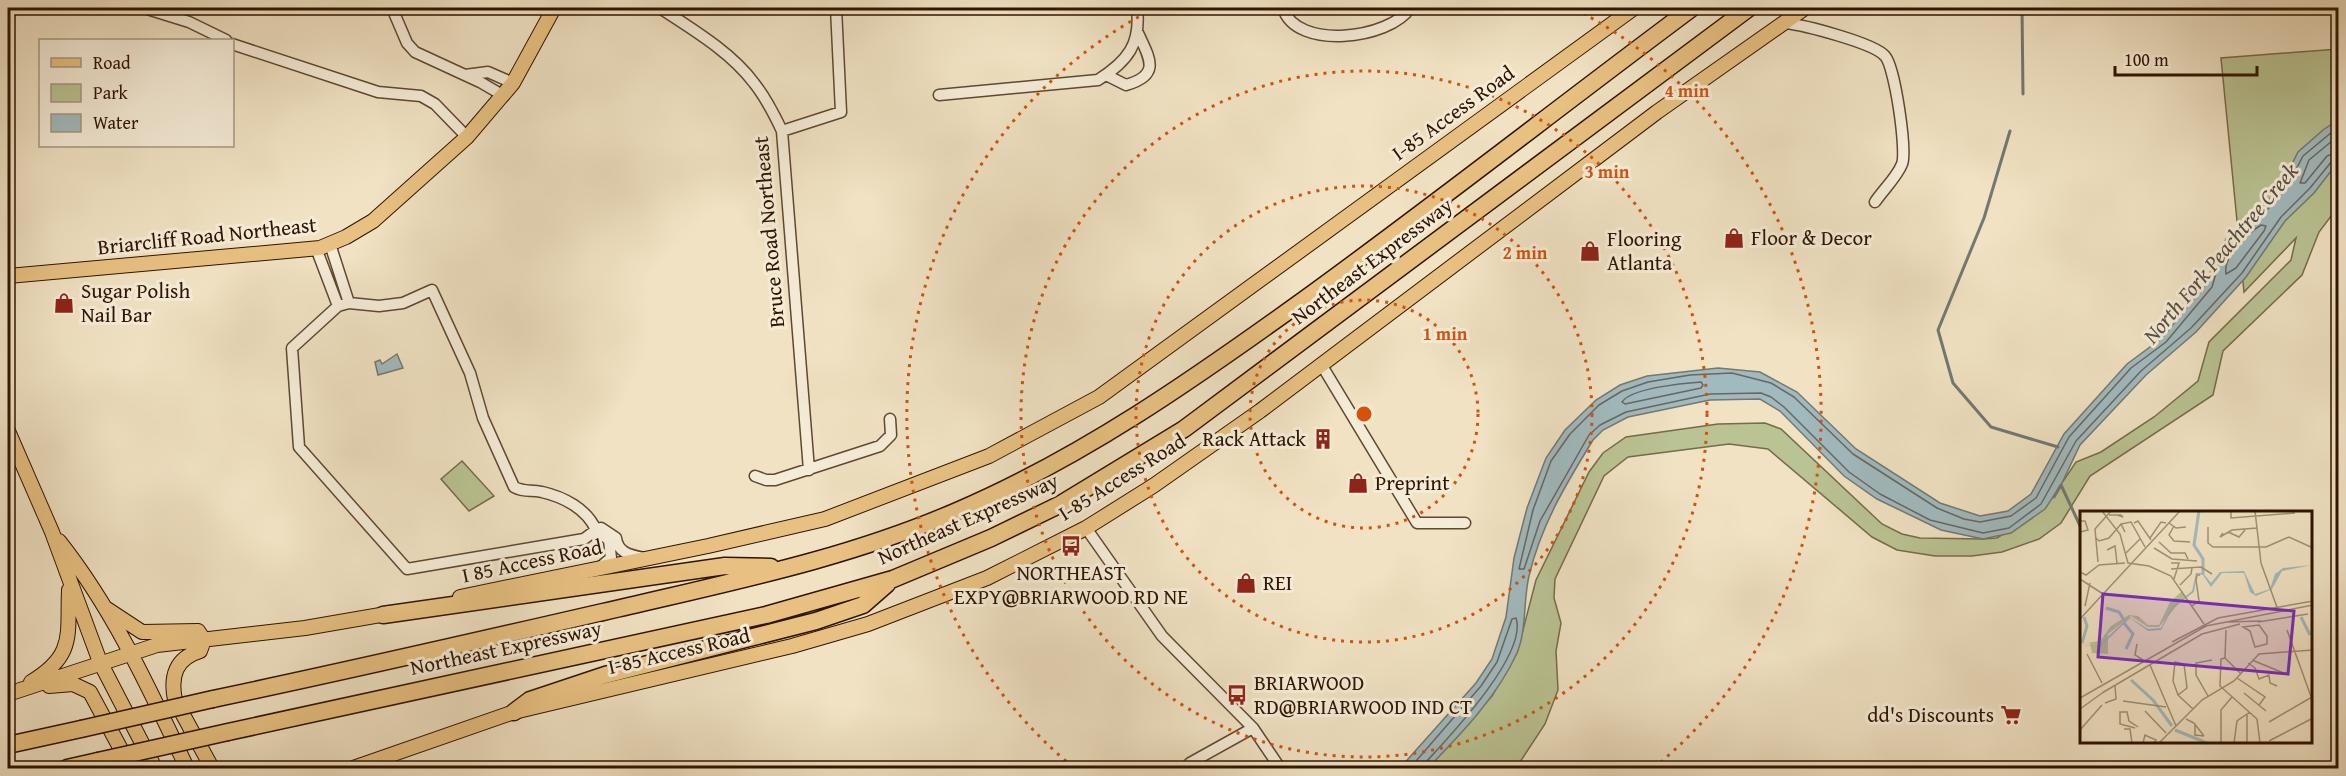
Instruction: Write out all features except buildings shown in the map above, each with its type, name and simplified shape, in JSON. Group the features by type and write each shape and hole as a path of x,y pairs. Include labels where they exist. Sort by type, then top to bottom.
{"highway":[{"name":"Northeast Expressway","path":"8,746 213,699 400,660 796,567 876,543 959,510 1035,475 1114,431 1202,374 1407,225 1692,8"},
{"name":"Northeast Expressway","path":"67,768 766,615 893,579 991,538 1059,505 1184,429 1749,8"},
{"path":"383,615 725,566 796,567"},
{"path":"514,712 530,700 605,675 816,621 863,605 893,579"}],"main road":[{"name":"Briarcliff Road Northeast","path":"8,276 323,246 373,221 467,137 513,83 554,8"},
{"name":"I-85 Access Road","path":"690,550 825,519 940,477 989,456 1099,397 1634,8"},
{"name":"I-85 Access Road","path":"353,768 514,712 792,646 868,624 987,578 1086,528 1163,479 1321,364 1657,112 1805,8"},
{"path":"8,430 52,532 100,662 155,768"},
{"path":"52,532 88,577 130,653 187,768"},
{"name":"I 85 Access Road","path":"383,615 690,550"},
{"path":"11,693 36,678 60,656 69,636 70,585"},
{"path":"105,608 142,632 198,631 204,640"},
{"path":"11,693 157,645 305,628 383,615"},
{"path":"204,640 200,651 189,654 178,665 172,688 175,700 212,768"},
{"path":"11,693 60,683 85,689 95,697 130,768"}],"street":[{"path":"144,8 189,22 224,39"},
{"path":"392,8 407,43 415,52 504,96"},
{"name":"Bruce Road Northeast","path":"660,8 704,38 753,80 782,131 809,470"},
{"path":"782,131 841,112 836,8"},
{"path":"1106,75 1126,85 1138,82 1148,74 1151,63 1138,33 1137,8"},
{"path":"1283,8 1285,16 1295,28 1317,36 1361,33 1389,25 1406,14 1410,8"},
{"path":"1785,23 1802,25 1884,53 1892,68 1897,90 1902,163 1875,202"},
{"path":"939,95 1098,80 1120,66 1138,33"},
{"path":"234,45 378,92 421,96 435,104 467,137"},
{"path":"465,75 488,72 513,83"},
{"path":"323,246 342,282 349,303"},
{"path":"323,246 330,286 338,306"},
{"path":"330,286 342,282"},
{"path":"596,530 590,518 564,498 540,491 523,492 514,487 483,418 470,373 432,290 403,303 379,306 349,303 338,306 292,348 299,447 407,569 584,539 601,528 616,538 610,558 598,568"},
{"path":"1321,364 1417,523 1465,523"},
{"path":"755,476 775,480 880,446 891,435 890,419"},
{"path":"1086,528 1162,636 1253,728 1280,768"},
{"path":"614,546 626,555 647,559"},
{"path":"1185,768 1190,762 1253,728"}],"green space":[{"path":"2338,49 2338,207 2319,232 2302,275 2223,351 2213,395 2090,476 2061,523 2039,539 2002,552 1972,556 1935,556 1897,550 1872,537 1768,449 1729,444 1628,457 1604,476 1555,579 1554,598 1561,623 1556,651 1558,690 1545,724 1516,768 1428,768 1492,696 1517,653 1536,580 1589,472 1603,453 1626,437 1718,424 1765,423 1781,429 1882,524 1902,534 1920,538 1997,538 2045,508 2076,462 2101,452 2154,417 2198,381 2209,342 2291,260 2296,238 2244,292 2221,58"},
{"path":"462,461 494,496 469,511 441,479"}],"water":[{"name":"North Fork Peachtree Creek","path":"2338,120 2338,162 2314,193 2285,221 2246,277 2196,332 2146,375 2080,445 2061,485 2045,509 2011,533 1983,539 1941,530 1877,499 1844,476 1780,411 1760,399 1710,400 1628,417 1603,430 1593,440 1573,473 1540,539 1529,576 1520,644 1509,669 1489,700 1428,768 1400,768 1476,683 1492,659 1506,617 1514,558 1527,508 1546,458 1565,430 1596,400 1620,385 1647,376 1718,368 1760,372 1797,392 1856,449 1940,503 1980,516 2008,511 2031,494 2064,434 2127,364 2162,338 2207,283 2213,264 2226,239 2268,201 2285,178 2298,152"},
{"path":"397,354 403,368 378,375 375,362 380,360 382,364"}],"waterway":[{"path":"2022,8 2023,94"},
{"path":"2010,131 1984,218 1938,330 1953,383 1991,427 2058,447"},
{"path":"2055,495 2054,497 2061,485 2080,526"}],"place":[{"name":"Floor & Decor","path":"1734,238"},
{"name":"Flooring Atlanta","path":"1590,251"},
{"name":"Sugar Polish Nail Bar","path":"64,303"},
{"name":"Rack Attack","path":"1323,439"},
{"name":"Preprint","path":"1358,483"},
{"name":"NORTHEAST EXPY@BRIARWOOD RD NE","path":"1071,546"},
{"name":"REI","path":"1246,583"},
{"name":"BRIARWOOD RD@BRIARWOOD IND CT","path":"1237,695"},
{"name":"dd's Discounts","path":"2011,715"}]}
